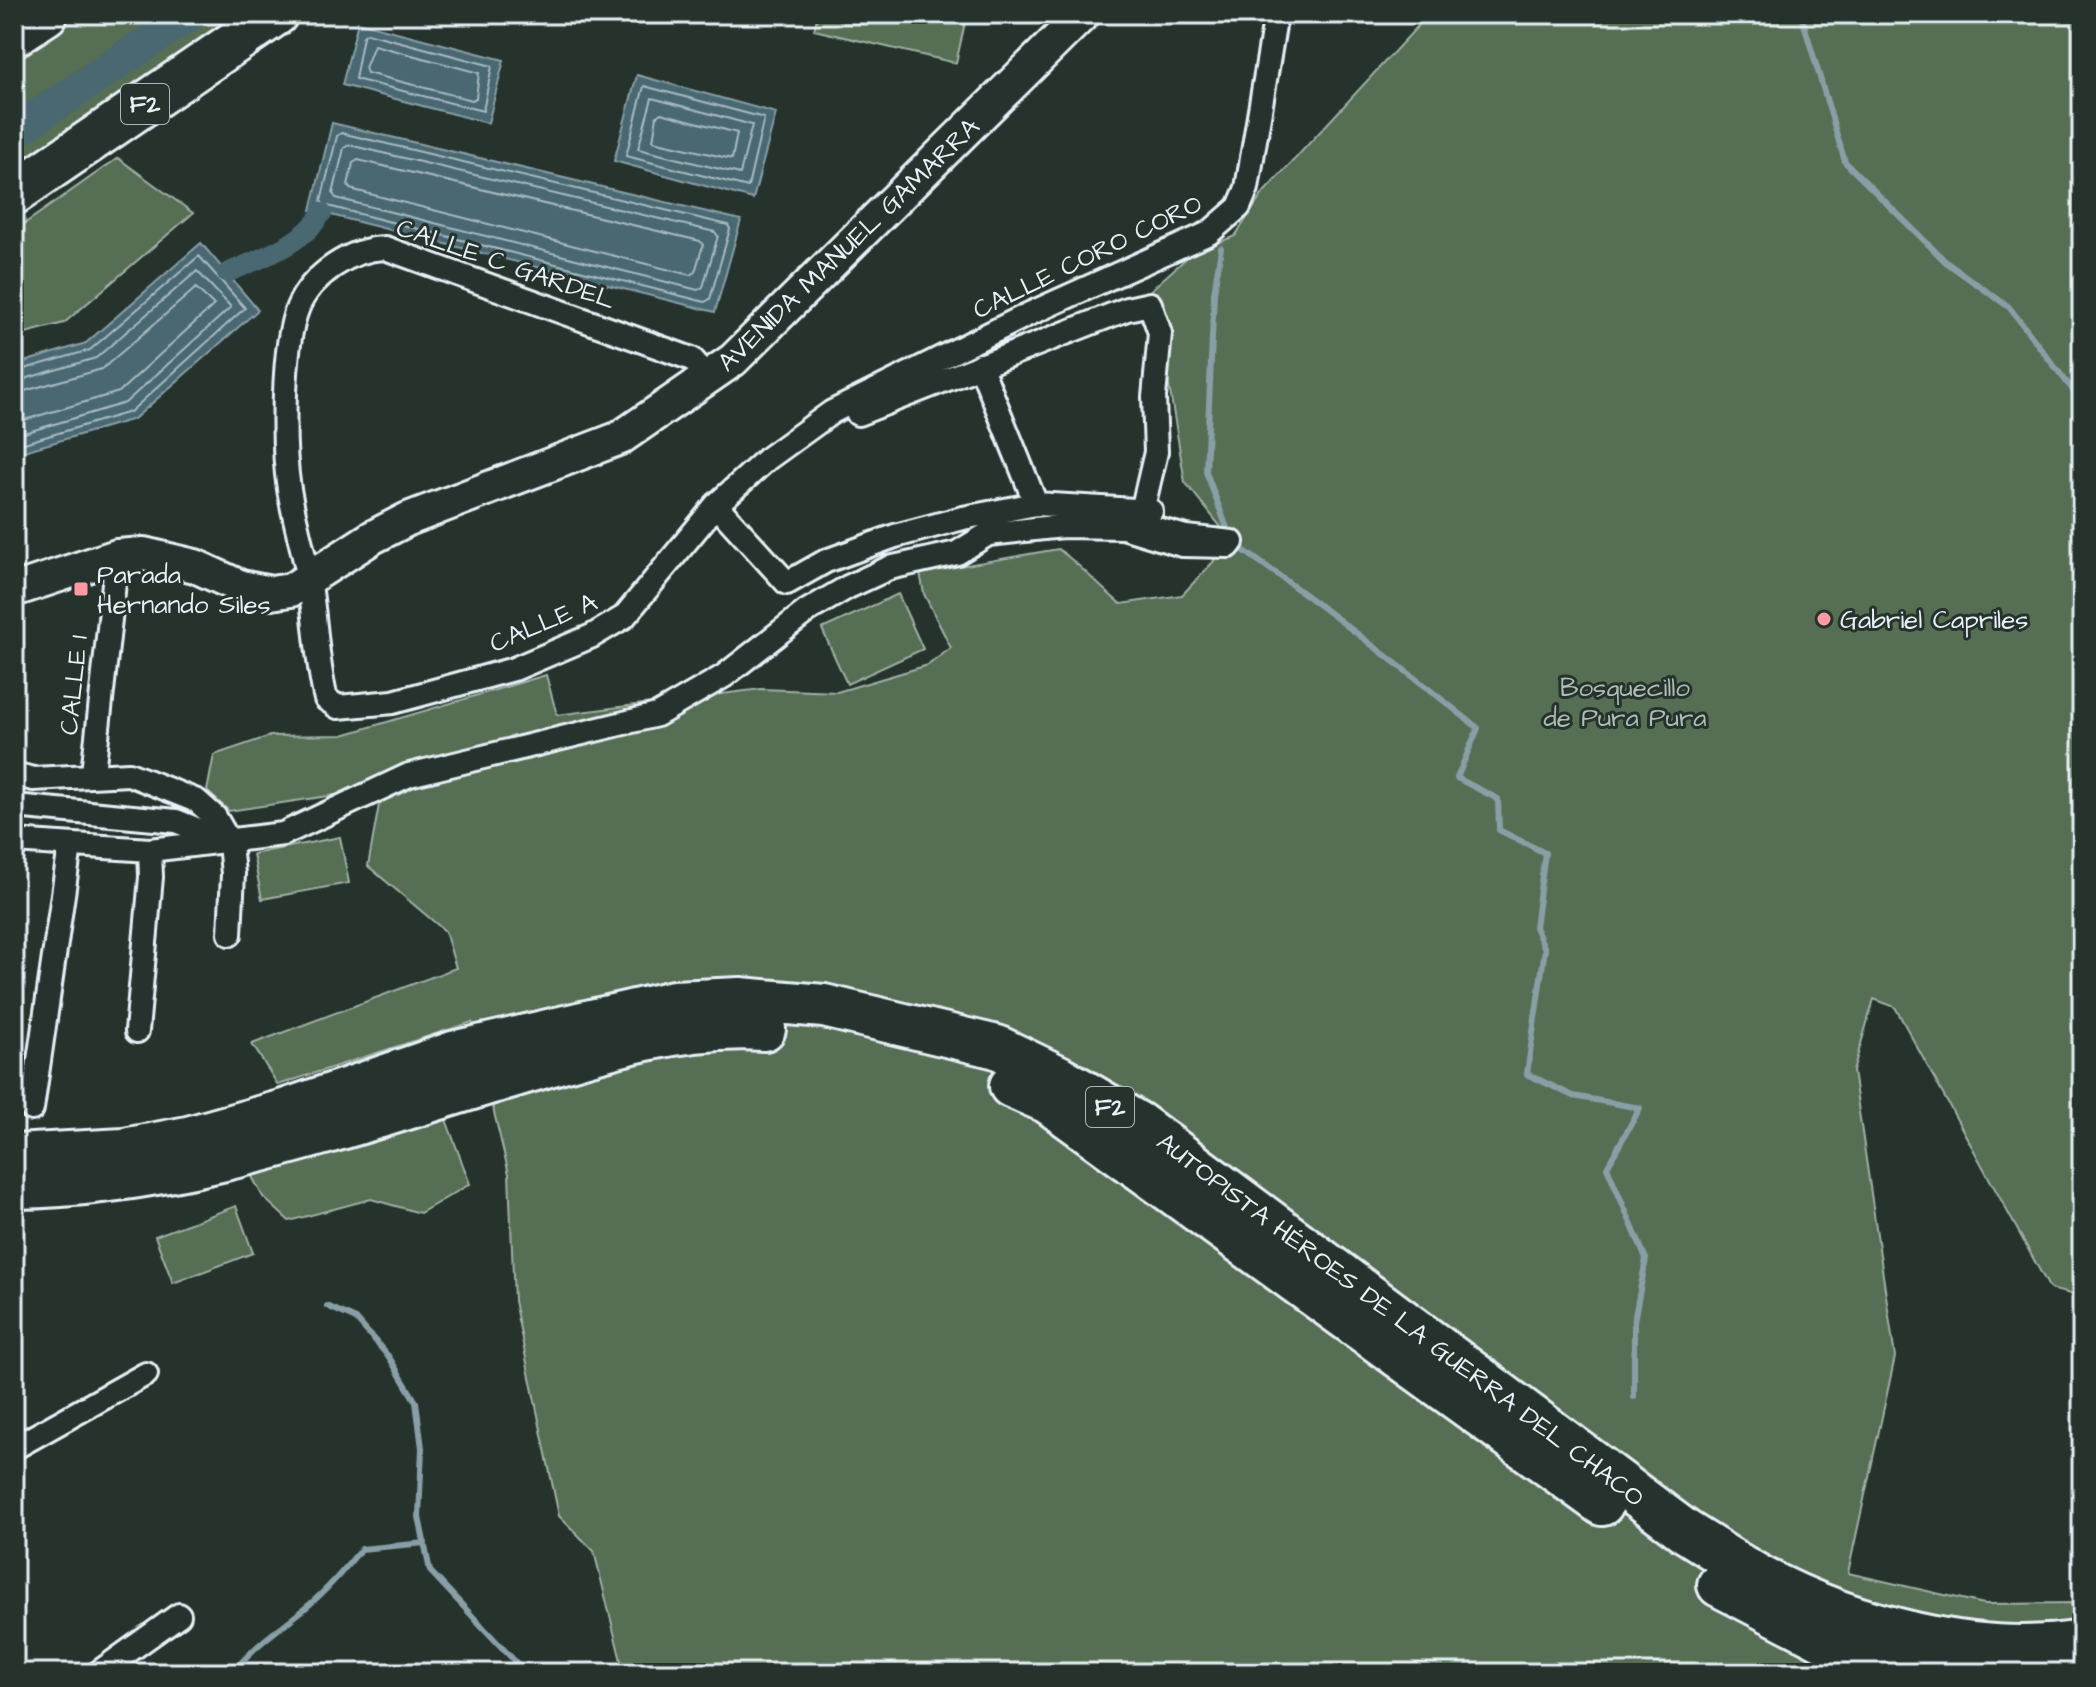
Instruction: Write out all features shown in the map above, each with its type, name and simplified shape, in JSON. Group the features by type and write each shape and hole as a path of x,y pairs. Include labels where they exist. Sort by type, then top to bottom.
{"highway":[{"path":"14,35 46,14"},
{"name":"F2","path":"14,193 276,14"},
{"name":"AUTOPISTA HÉROES DE LA GUERRA DEL CHACO","path":"14,1156 124,1150 188,1138 284,1111 453,1053 674,1002 740,999 824,1006 910,1025 997,1047 1059,1077 1139,1124 1685,1531 1759,1576 1849,1617 1935,1637 2014,1647 2082,1642"},
{"name":"AUTOPISTA HÉROES DE LA GUERRA DEL CHACO","path":"14,1187 64,1187 184,1170 667,1033 751,1028 820,1033 900,1047 984,1074 1048,1102 1668,1552 1740,1599 1829,1642 1897,1664 1942,1673"}],"main road":[{"name":"AVENIDA MANUEL GAMARRA","path":"14,590 117,556 166,557 241,587 271,593 291,590 373,537 408,519 620,438 733,360 1083,14"}],"street":[{"name":"CALLE CORO CORO","path":"824,420 832,412 1027,315 1209,233 1239,207 1247,188 1276,14"},
{"name":"CALLE C GARDEL","path":"297,310 315,281 332,268 360,252 385,248 692,359 709,378"},
{"path":"824,420 835,423 1127,309 1150,304 1160,333 1154,397 1156,452 1141,516"},
{"name":"CALLE A","path":"297,310 288,363 286,429 289,486 309,580 320,676 326,699 338,707 393,702 514,669 592,636 624,617 716,505 767,459 824,420"},
{"path":"980,365 1036,504"},
{"path":"14,841 150,850 230,843 283,834 409,775 657,715 724,676 807,611 848,587 889,568 957,553 988,534 1063,526 1123,527 1182,545 1229,546 1232,542 1186,537 1141,516 1036,504 895,536 826,561 787,583 716,505"},
{"name":"CALLE 1","path":"93,773 117,556"},
{"path":"14,774 33,779 93,773 129,774 197,801 215,817 230,843 233,874 230,934"},
{"path":"14,806 176,821 230,843"},
{"path":"32,1109 70,846"},
{"path":"137,1031 151,877 150,850"},
{"path":"14,1448 146,1374"},
{"path":"98,1673 179,1615"}],"green space":[{"path":"73,14 170,14 14,121 14,53"},
{"path":"216,14 248,14 14,174 14,150"},
{"path":"818,14 967,14 956,63 814,30"},
{"name":"Bosquecillo de Pura Pura","path":"1429,14 2082,14 2082,1297 2050,1289 1895,1007 1874,999 1853,1071 1895,1357 1848,1573 1984,1604 2082,1603 2082,1673 624,1673 594,1551 559,1516 514,1301 509,1174 472,1022 278,1085 252,1044 456,968 445,931 368,866 382,788 229,811 207,791 214,755 270,736 343,735 546,675 557,715 761,689 837,692 928,665 951,648 924,594 920,573 1058,549 1121,604 1182,595 1214,561 1214,546 1232,541 1185,482 1167,373 1134,305 1192,253 1235,236 1264,192"},
{"path":"118,158 193,213 64,323 14,336 14,231"},
{"path":"898,594 923,649 847,684 822,629"},
{"path":"340,837 349,883 262,899 253,854"},
{"path":"444,1114 470,1184 420,1213 371,1199 289,1221 263,1197 249,1171"},
{"path":"236,1206 253,1253 173,1283 155,1236"}],"water":[{"path":"358,22 504,60 488,123 342,85"},
{"path":"637,75 776,113 753,199 614,161"},
{"path":"332,123 741,220 715,312 311,210"},
{"path":"201,243 258,310 134,419 14,454 14,365 86,343"}],"waterway":[{"path":"14,132 190,14"},
{"path":"1801,14 1845,162 1947,263 2009,307 2082,402"},
{"path":"227,273 292,242 304,234 322,213"},
{"path":"1221,248 1214,293 1206,472 1230,536"},
{"path":"1236,545 1478,728 1457,778 1498,799 1499,830 1545,853 1535,927 1545,949 1527,1074 1573,1096 1640,1108 1607,1167 1646,1259 1634,1321 1634,1397"},
{"path":"327,1306 356,1319 389,1357 416,1402 422,1448 419,1517 430,1571 526,1673"},
{"path":"233,1673 259,1645 323,1592 361,1549 425,1543"}],"place":[{"name":"Parada Hernando Siles","path":"81,589"},
{"name":"Gabriel Capriles","path":"1824,619"}]}
